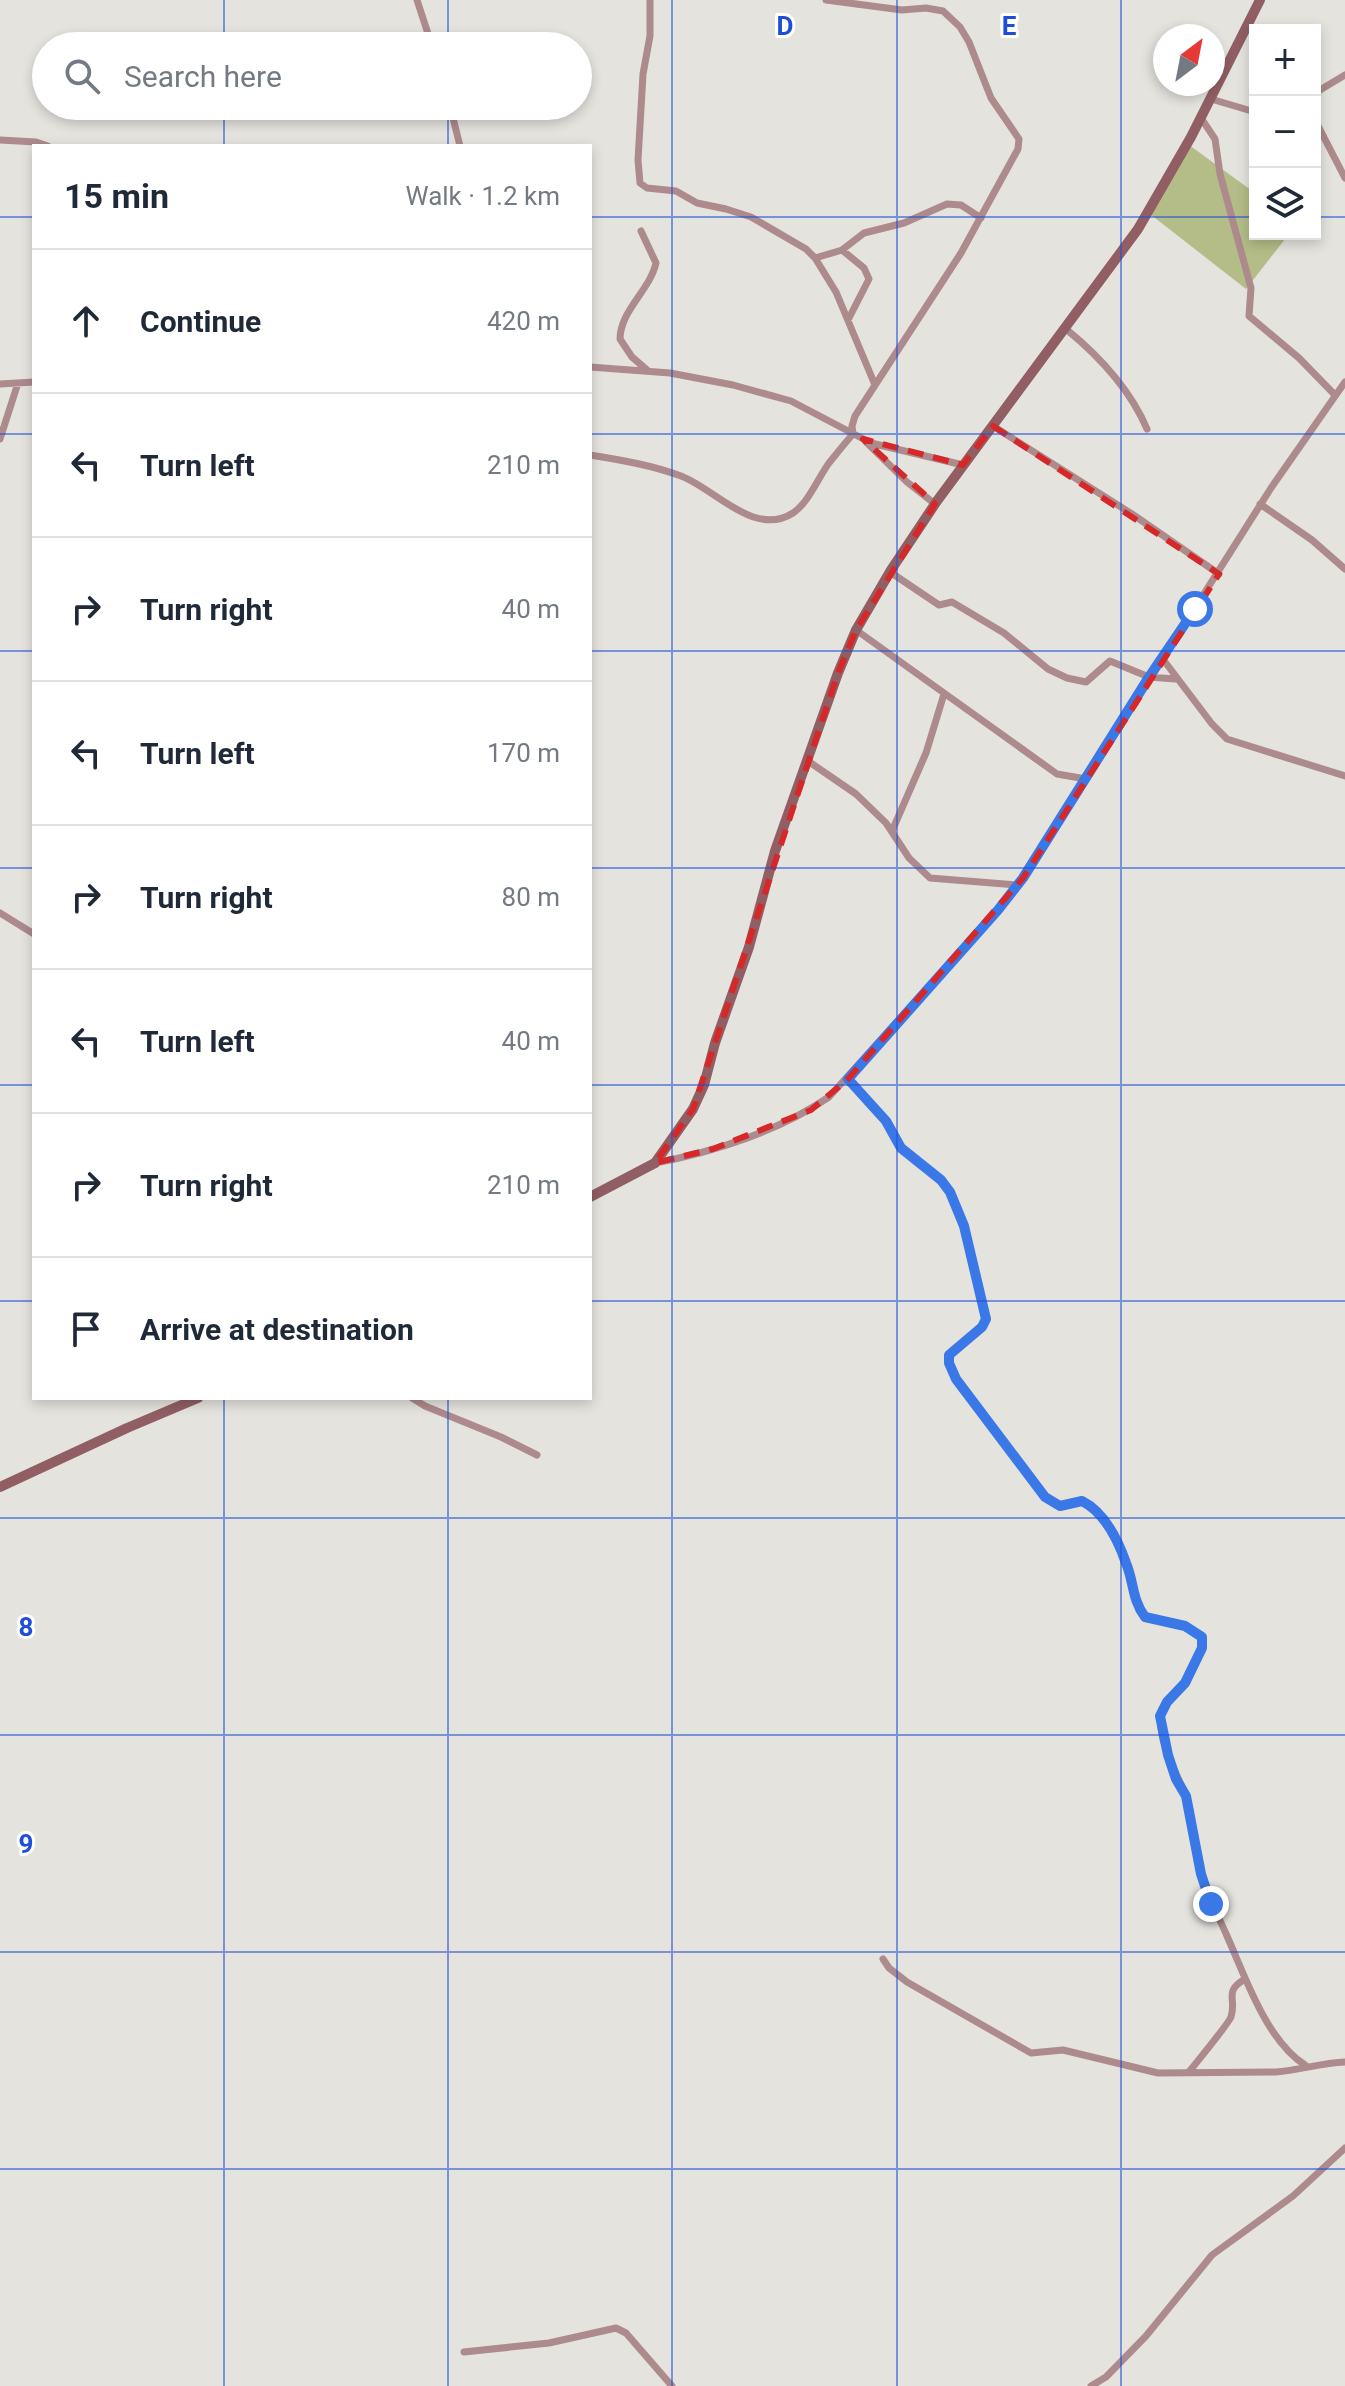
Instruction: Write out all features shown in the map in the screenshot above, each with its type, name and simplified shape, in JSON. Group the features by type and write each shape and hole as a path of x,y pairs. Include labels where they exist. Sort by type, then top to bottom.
{"street":[{"path":"417,0 427,32"},
{"path":"650,0 650,36 643,74 638,160 640,183 647,188 676,191 697,203 751,217 795,241 815,258 849,318 875,385"},
{"path":"592,455 654,467 681,476 705,487 743,513 780,519 797,509 853,434 852,420 961,253 1018,149 1019,139 991,98 969,42 960,27 943,11 902,10 826,0"},
{"path":"655,1163 693,1109 704,1085 715,1043 749,947 775,851 856,630 935,504 1138,229 1201,118 1260,0"},
{"path":"1321,89 1345,75"},
{"path":"1211,99 1249,110"},
{"path":"1201,118 1215,139 1220,174 1251,288 1249,316 1299,358 1335,395"},
{"path":"454,120 460,144"},
{"path":"1321,132 1345,178"},
{"path":"0,140 42,144"},
{"path":"815,258 842,250 864,233 904,223 947,204 961,205 981,218"},
{"path":"641,231 656,263 648,283 622,325 620,339 632,357 647,370"},
{"path":"842,250 864,268 869,279 849,318"},
{"path":"1066,329 1120,383 1147,429"},
{"path":"592,367 647,370 721,382 791,401 863,439 892,449 963,465"},
{"path":"0,384 32,382"},
{"path":"592,1196 655,1163 704,1152 801,1114 829,1097 848,1079 1017,885 1149,677 1219,574 1260,504 1345,382"},
{"path":"0,439 18,383"},
{"path":"993,426 1132,514 1219,574"},
{"path":"863,439 910,485 935,504"},
{"path":"1260,504 1312,540 1345,569"},
{"path":"890,572 939,605 952,602 974,614 1058,675 1086,682 1110,661 1149,677 1175,679"},
{"path":"856,630 1057,774 1086,779"},
{"path":"1162,658 1175,679 1227,739 1345,776"},
{"path":"892,831 926,753 944,694"},
{"path":"808,761 856,794 892,831 909,858 930,878 1017,885"},
{"path":"0,913 32,933"},
{"path":"848,1079 886,1121 901,1148 941,1180 958,1208 986,1319 982,1327 949,1355 956,1379 1045,1497 1060,1506 1082,1501 1101,1514 1127,1563 1133,1598 1145,1617 1185,1626 1202,1637 1202,1648 1185,1683 1167,1702 1160,1716 1168,1755 1189,1810 1201,1874 1245,1979 1272,2028 1287,2049 1305,2065"},
{"path":"0,1487 193,1400"},
{"path":"415,1400 537,1455"},
{"path":"883,1959 907,1982 1026,2052 1063,2050 1158,2073 1276,2072 1305,2065 1345,2062"},
{"path":"1189,2072 1231,2019 1231,1993 1237,1983 1245,1979"},
{"path":"1091,2386 1106,2377 1146,2336 1212,2255 1293,2196 1345,2148"},
{"path":"464,2352 549,2343 616,2328 626,2333 672,2386"}],"highlighted area":[{"path":"993,426 1219,574 1023,878 848,1079 811,1110 713,1149 655,1163 693,1109 838,673 856,630 935,504 863,439 963,465"}],"green space":[{"path":"1185,142 1249,189 1249,240 1284,240 1246,289 1150,214"}],"route":[{"path":"1195,609 1023,878 848,1079 886,1121 908,1156 941,1180 958,1208 986,1319 982,1327 949,1355 956,1379 1045,1497 1060,1506 1082,1501 1101,1514 1127,1563 1133,1598 1145,1617 1185,1626 1202,1637 1202,1648 1185,1683 1162,1707 1160,1716 1168,1755 1186,1796 1196,1855 1211,1904"}]}
